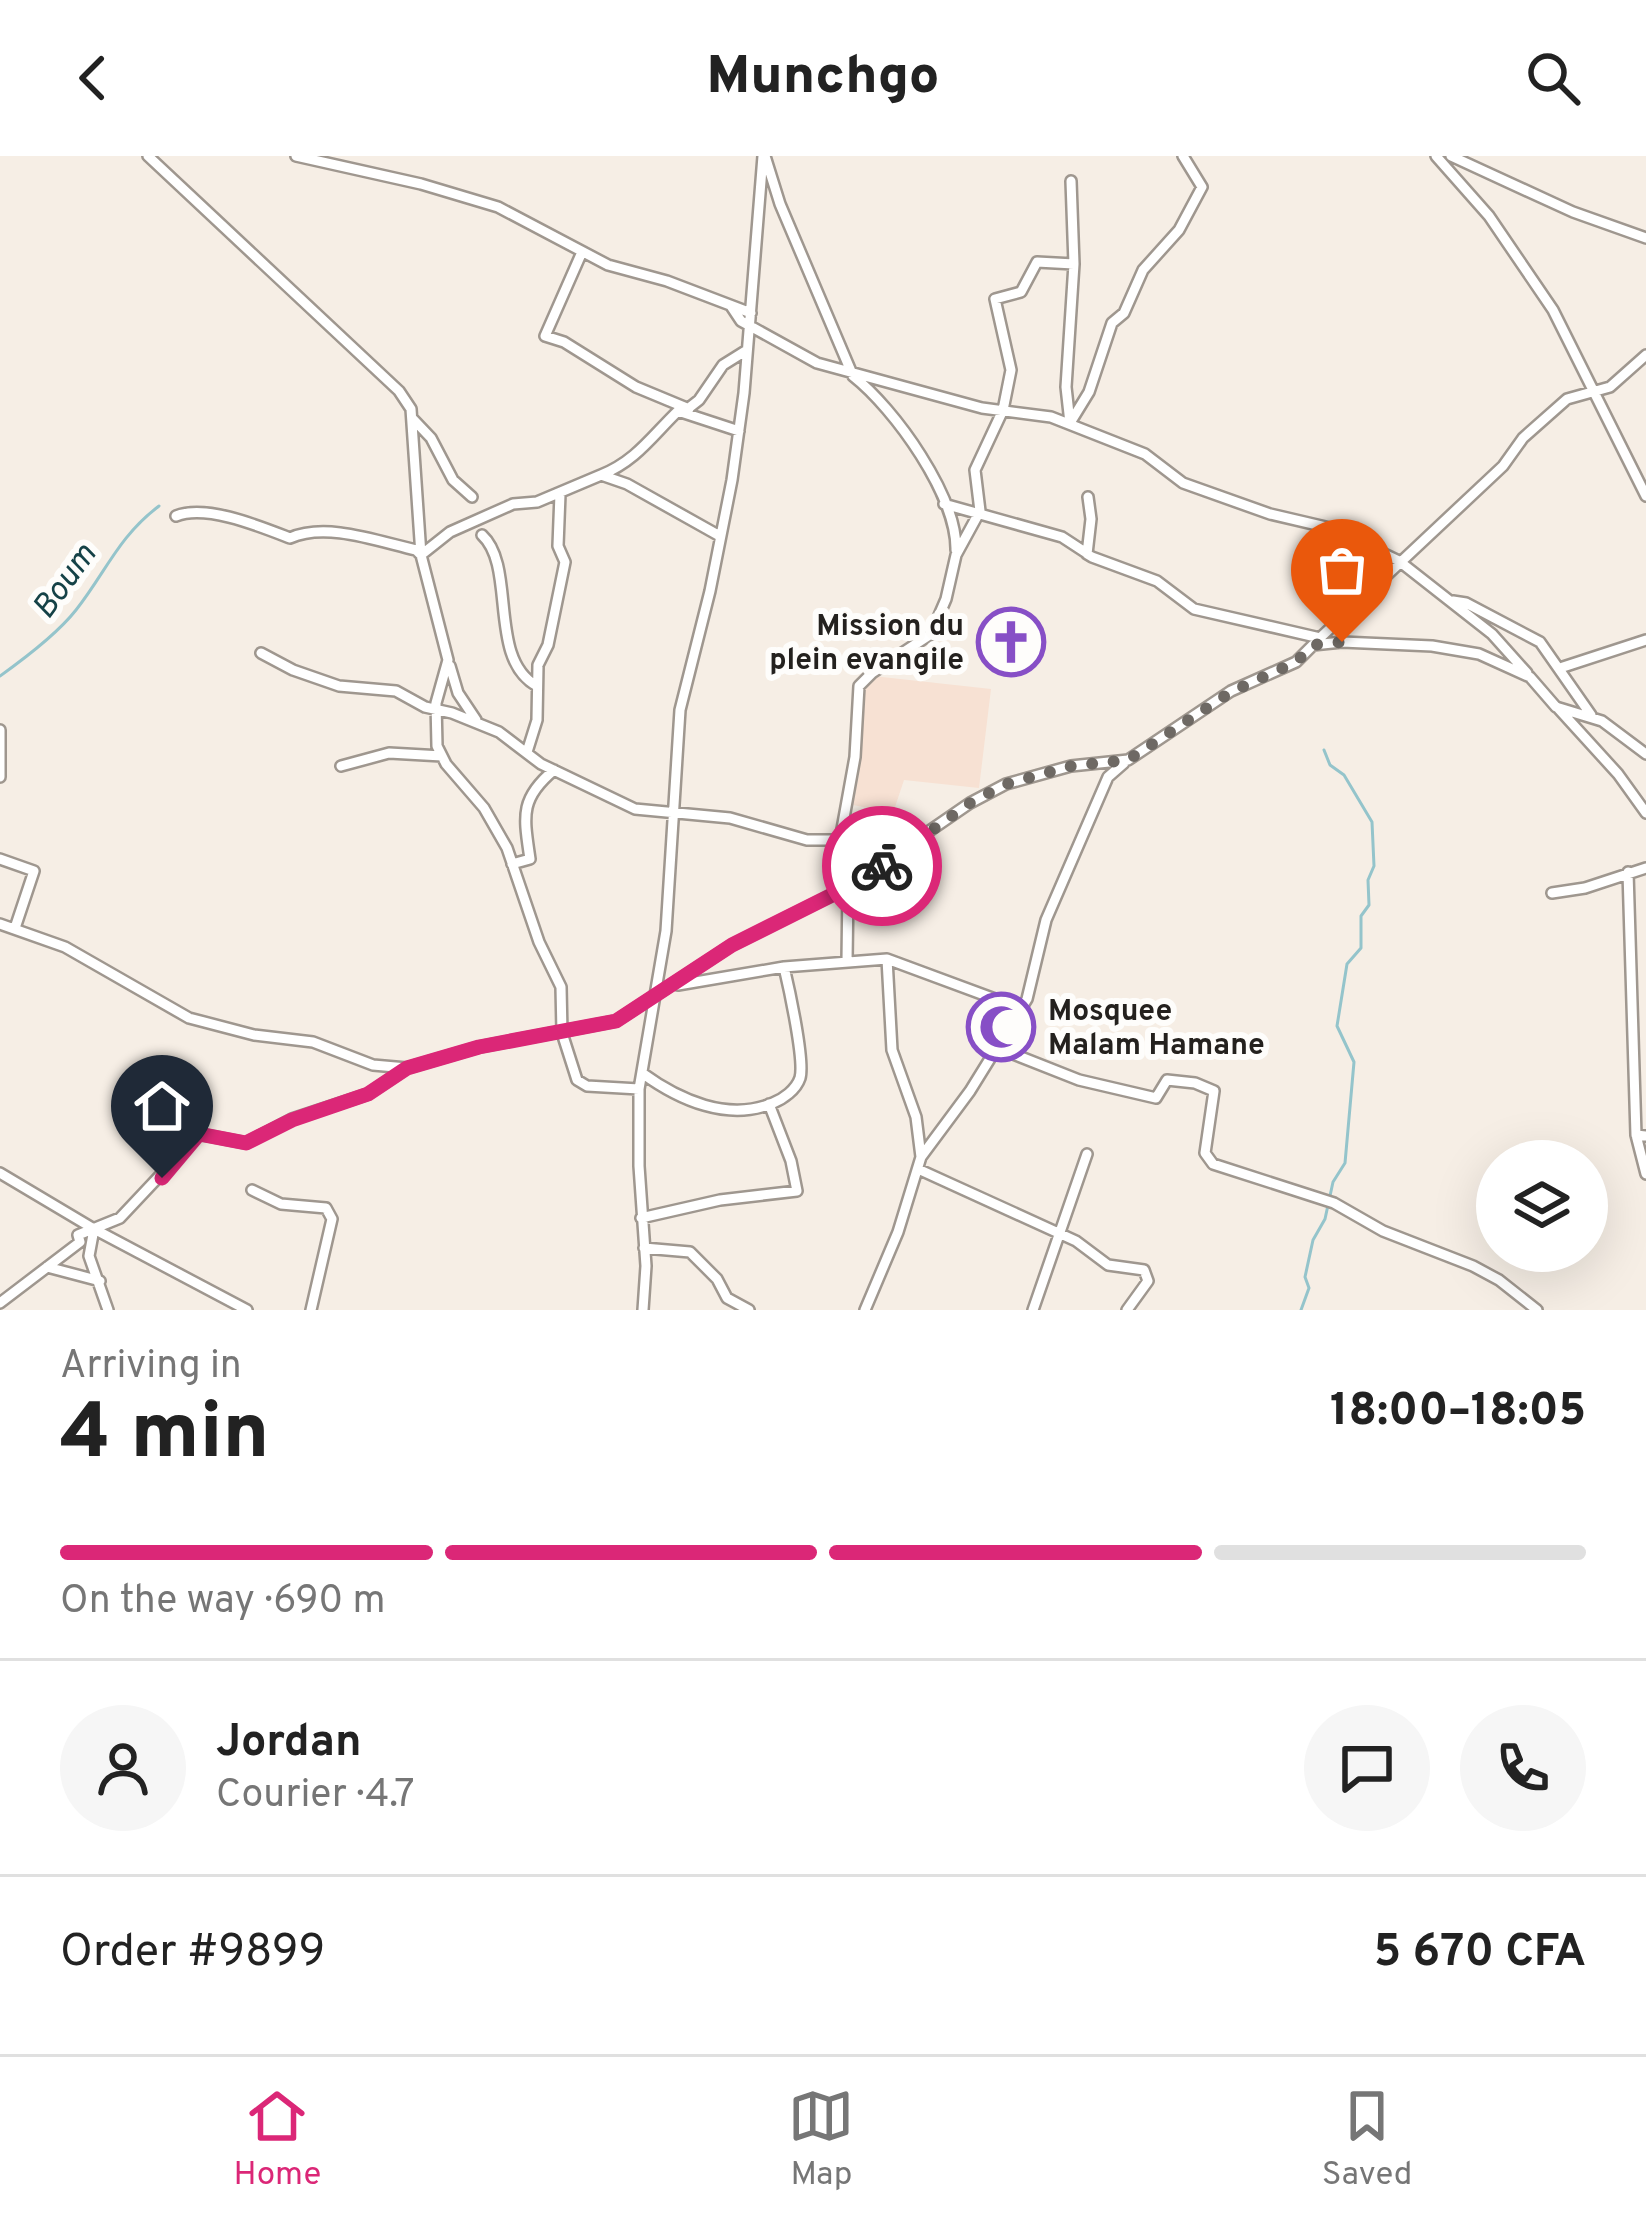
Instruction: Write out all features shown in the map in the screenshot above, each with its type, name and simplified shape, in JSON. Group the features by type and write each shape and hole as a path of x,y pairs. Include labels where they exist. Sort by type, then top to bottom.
{"street":[{"path":"148,156 399,391 453,480 472,497"},
{"path":"296,156 421,184 506,210 582,252 731,306 735,317 750,319 790,350 853,376 1070,423 1145,454 1183,483 1270,514 1313,521 1399,561 1492,634 1618,774 1646,813"},
{"path":"643,1310 639,1089 667,914 671,815 685,680 710,591 739,431 764,156"},
{"path":"764,156 853,376 874,392 915,447 956,526 956,555 946,599 931,634 859,686 855,757 840,840"},
{"path":"1070,423 1088,392 1112,323 1124,314 1144,270 1179,230 1202,188 1183,156"},
{"path":"1436,156 1489,216 1553,310 1646,496"},
{"path":"1457,157 1573,212 1646,238"},
{"path":"1070,423 1066,387 1074,264 1071,181"},
{"path":"582,252 545,336 564,342 636,387 739,431"},
{"path":"956,555 980,511 975,470 1003,410 1011,370 994,299 1021,292 1037,262 1074,264"},
{"path":"422,555 450,532 513,504 537,502 626,465 657,438 678,411 687,410 723,365 747,350"},
{"path":"921,1157 1022,1009 1046,920 1108,777 1231,692 1296,662 1567,399 1610,387 1646,356"},
{"path":"412,418 422,555 448,660 465,706 480,724"},
{"path":"601,475 627,484 718,535"},
{"path":"527,752 537,720 538,665 548,645 565,562 558,546 560,494"},
{"path":"1088,497 1088,554 1092,557"},
{"path":"944,504 1062,537 1092,557 1157,581 1194,609 1318,640 1432,646 1479,654 1530,676"},
{"path":"176,516 190,511 217,512 290,538 304,529 322,531 422,555"},
{"path":"482,535 488,539 501,574 502,615 511,646 523,676 537,686"},
{"path":"1451,601 1466,603 1540,642 1591,715 1646,754"},
{"path":"1560,668 1646,640"},
{"path":"261,653 339,686 383,688 480,724 514,740 554,770 634,809 730,818 807,840 916,840"},
{"path":"448,660 437,709 437,746 484,808 512,864 539,942 561,987 562,1033 580,1085 639,1089"},
{"path":"1556,707 1591,715"},
{"path":"0,730 0,777"},
{"path":"341,766 389,753 442,756"},
{"path":"0,1303 80,1242 78,1235 120,1218 199,1134 246,1143 292,1120 368,1094 407,1068 479,1047 616,1021 732,945 848,887 1006,784 1072,766 1128,760"},
{"path":"512,864 530,859 527,798 554,770"},
{"path":"0,859 34,871 15,928"},
{"path":"1552,893 1585,888 1646,868"},
{"path":"1628,872 1646,1174"},
{"path":"848,887 848,961"},
{"path":"0,924 65,946 189,1018 254,1035 313,1042 373,1065 407,1068"},
{"path":"675,985 784,968 887,959 1022,1009"},
{"path":"865,1310 898,1232 921,1157 916,1117 892,1050 887,959"},
{"path":"642,1073 668,1091 710,1107 734,1110 769,1104 792,1090 800,1078 784,968"},
{"path":"998,1048 1078,1080 1156,1098 1167,1080 1214,1091 1205,1153 1214,1164 1334,1203 1383,1231 1473,1266 1537,1310"},
{"path":"641,1218 719,1200 796,1191 791,1161 769,1104"},
{"path":"1034,1310 1087,1154"},
{"path":"918,1169 1076,1241 1108,1265 1144,1270 1148,1281 1127,1310"},
{"path":"0,1173 247,1310"},
{"path":"252,1190 281,1204 326,1208 332,1219 311,1310"},
{"path":"94,1229 89,1256 108,1310"},
{"path":"644,1248 690,1252 717,1279 727,1298 749,1310"},
{"path":"47,1267 100,1281"}],"shaded area":[{"path":"873,676 991,689 979,788 904,780 893,813 853,805 859,775 861,692"}],"waterway":[{"name":"Boum","path":"0,676 69,619 123,543 159,506"},
{"path":"1301,1310 1309,1288 1305,1277 1313,1240 1325,1219 1333,1182 1345,1163 1354,1062 1337,1026 1347,964 1361,948 1361,916 1369,905 1368,880 1374,866 1372,822 1324,750"}],"way so far":[{"path":"882,866 970,803 1006,784 1072,766 1128,760 1231,692 1296,662 1313,645 1342,642"}],"place":[{"name":"Mission du plein evangile","path":"1011,642"},
{"name":"Mosquee Malam Hamane","path":"1001,1027"}],"route":[{"path":"162,1178 199,1134 246,1143 292,1120 368,1094 407,1068 479,1047 616,1021 732,945 882,866"}]}
